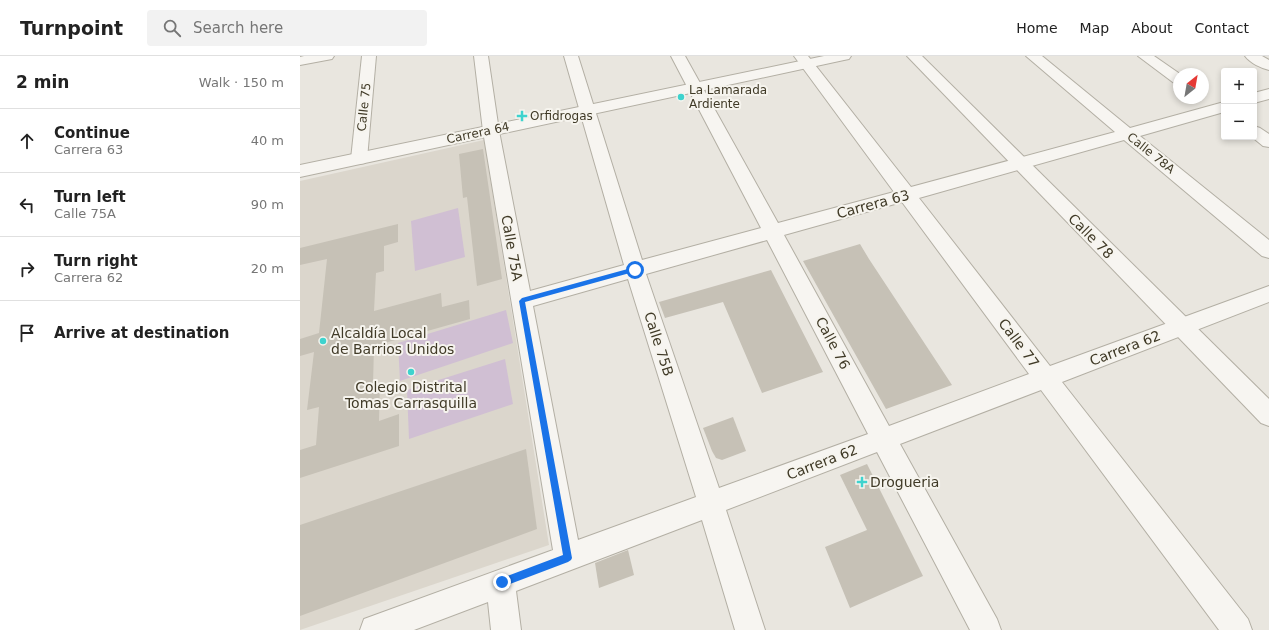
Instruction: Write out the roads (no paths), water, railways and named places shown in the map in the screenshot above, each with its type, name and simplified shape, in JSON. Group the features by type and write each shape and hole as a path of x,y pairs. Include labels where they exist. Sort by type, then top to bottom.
{"street":[{"path":"300,61 327,56"},
{"name":"Calle 75","path":"359,158 369,56"},
{"name":"Calle 75A","path":"481,56 492,131 568,558"},
{"name":"Calle 75B","path":"571,56 635,270 712,504 750,630"},
{"name":"Calle 76","path":"678,56 986,630"},
{"name":"Carrera 64","path":"300,171 695,88 804,60 844,56"},
{"name":"Calle 78","path":"914,56 1269,415"},
{"name":"Calle 78A","path":"1033,56 1269,250"},
{"path":"1145,56 1173,76"},
{"path":"1252,56 1269,66"},
{"name":"Calle 77","path":"804,60 1237,630"},
{"path":"1257,97 1269,94"},
{"path":"1209,100 1221,107"},
{"name":"Carrera 63","path":"522,301 1221,109"},
{"path":"1257,134 1269,142"},
{"name":"Carrera 62","path":"375,630 1269,294"},
{"path":"502,582 506,630"}],"place":[{"name":"La Lamarada Ardiente","path":"681,97"},
{"name":"Orfidrogas","path":"522,116"},
{"name":"Alcaldía Local de Barrios Unidos","path":"323,341"},
{"name":"Colegio Distrital Tomas Carrasquilla","path":"411,372"},
{"name":"Drogueria","path":"862,482"}]}
